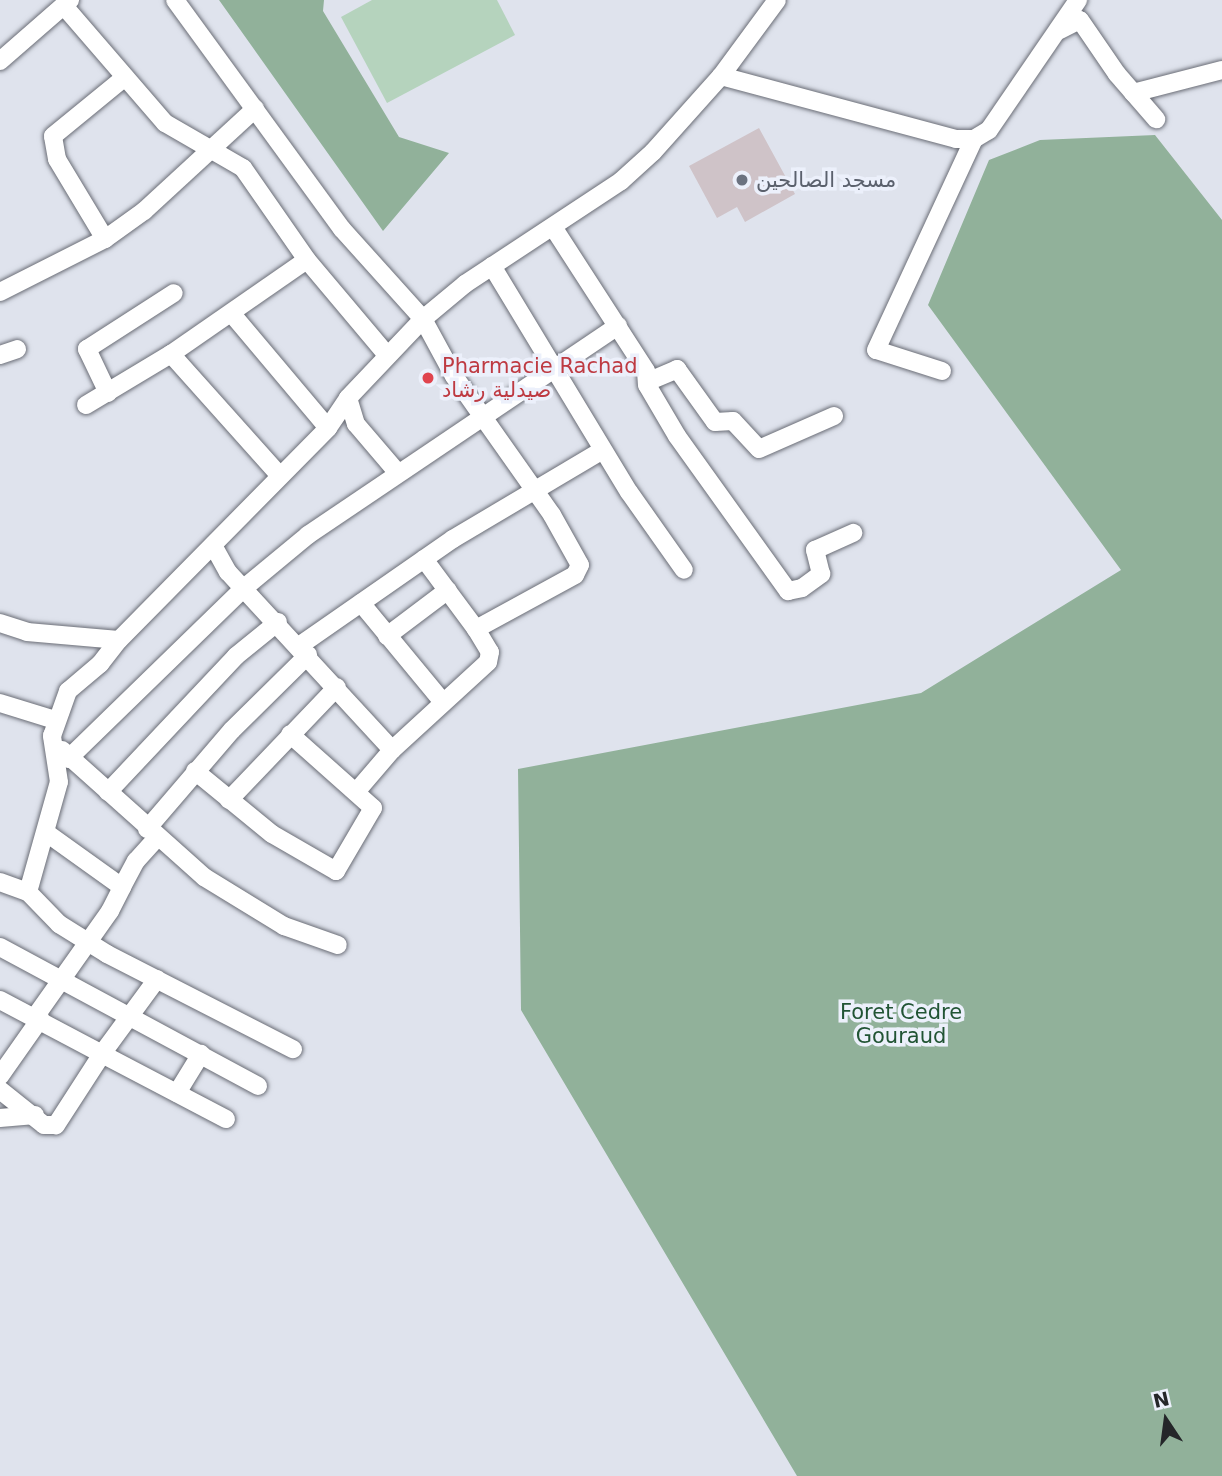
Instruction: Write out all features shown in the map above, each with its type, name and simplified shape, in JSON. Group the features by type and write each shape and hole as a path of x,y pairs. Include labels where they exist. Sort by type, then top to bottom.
{"street":[{"path":"174,0 342,229 423,320 454,376 484,414 578,558 580,571 476,629"},
{"path":"28,892 48,834 59,782 54,728 68,691 100,664 119,640 214,547 279,475 328,428 348,398 423,320 492,266 553,227 645,160 721,76 777,0"},
{"path":"721,76 956,139 974,139 989,131 1060,30 1077,0"},
{"path":"0,61 67,3 165,123 243,168 307,260 387,355"},
{"path":"1060,30 1080,20 1133,93 1156,119"},
{"path":"1133,93 1222,70"},
{"path":"105,239 57,159 53,136 125,76"},
{"path":"0,292 105,239 255,109"},
{"path":"942,371 876,350 974,139"},
{"path":"553,227 646,371 647,382 677,436 788,591 802,588 821,574 815,550 853,533"},
{"path":"86,405 172,354 307,260"},
{"path":"492,266 603,450 684,570"},
{"path":"108,393 87,353 89,346 174,293"},
{"path":"232,314 328,428"},
{"path":"68,758 244,588 308,535 397,472 618,326"},
{"path":"172,354 279,475"},
{"path":"647,382 677,369 715,422 733,421 759,449 834,416"},
{"path":"348,398 356,424 397,472"},
{"path":"0,1076 88,942 152,834 195,771 304,651 361,603 425,559 603,450"},
{"path":"214,547 228,572 278,622 392,750"},
{"path":"356,792 392,750 491,657 476,629 425,559"},
{"path":"387,636 448,590"},
{"path":"361,603 443,702"},
{"path":"108,792 236,656 278,622"},
{"path":"0,623 27,632 119,640"},
{"path":"229,800 337,687"},
{"path":"0,703 54,728 68,758 152,834 236,899 284,926 338,945"},
{"path":"195,771 272,834 336,871 373,808 290,734"},
{"path":"48,834 122,887"},
{"path":"0,882 28,892 59,924 88,942 293,1049"},
{"path":"0,947 258,1086"},
{"path":"0,1090 35,1115 44,1125 59,1123 102,1054 157,979"},
{"path":"0,1000 226,1119"},
{"path":"177,1093 201,1054"},
{"path":"0,1118 35,1115"}],"green space":[{"path":"219,0 324,0 323,11 399,137 449,153 383,231"},
{"path":"372,0 497,0 515,35 387,103 341,17"},
{"name":"Foret Cedre Gouraud","path":"1155,135 1222,220 1222,1476 797,1476 521,1010 518,769 921,693 1121,570 928,305 989,160 1040,140"}],"building":[{"name":"مسجد الصالحين","path":"759,128 795,194 745,222 737,207 717,218 689,166"}],"place":[{"name":"مسجد الصالحين","path":"742,180"},
{"name":"Pharmacie Rachad صيدلية رشاد","path":"428,378"}]}
